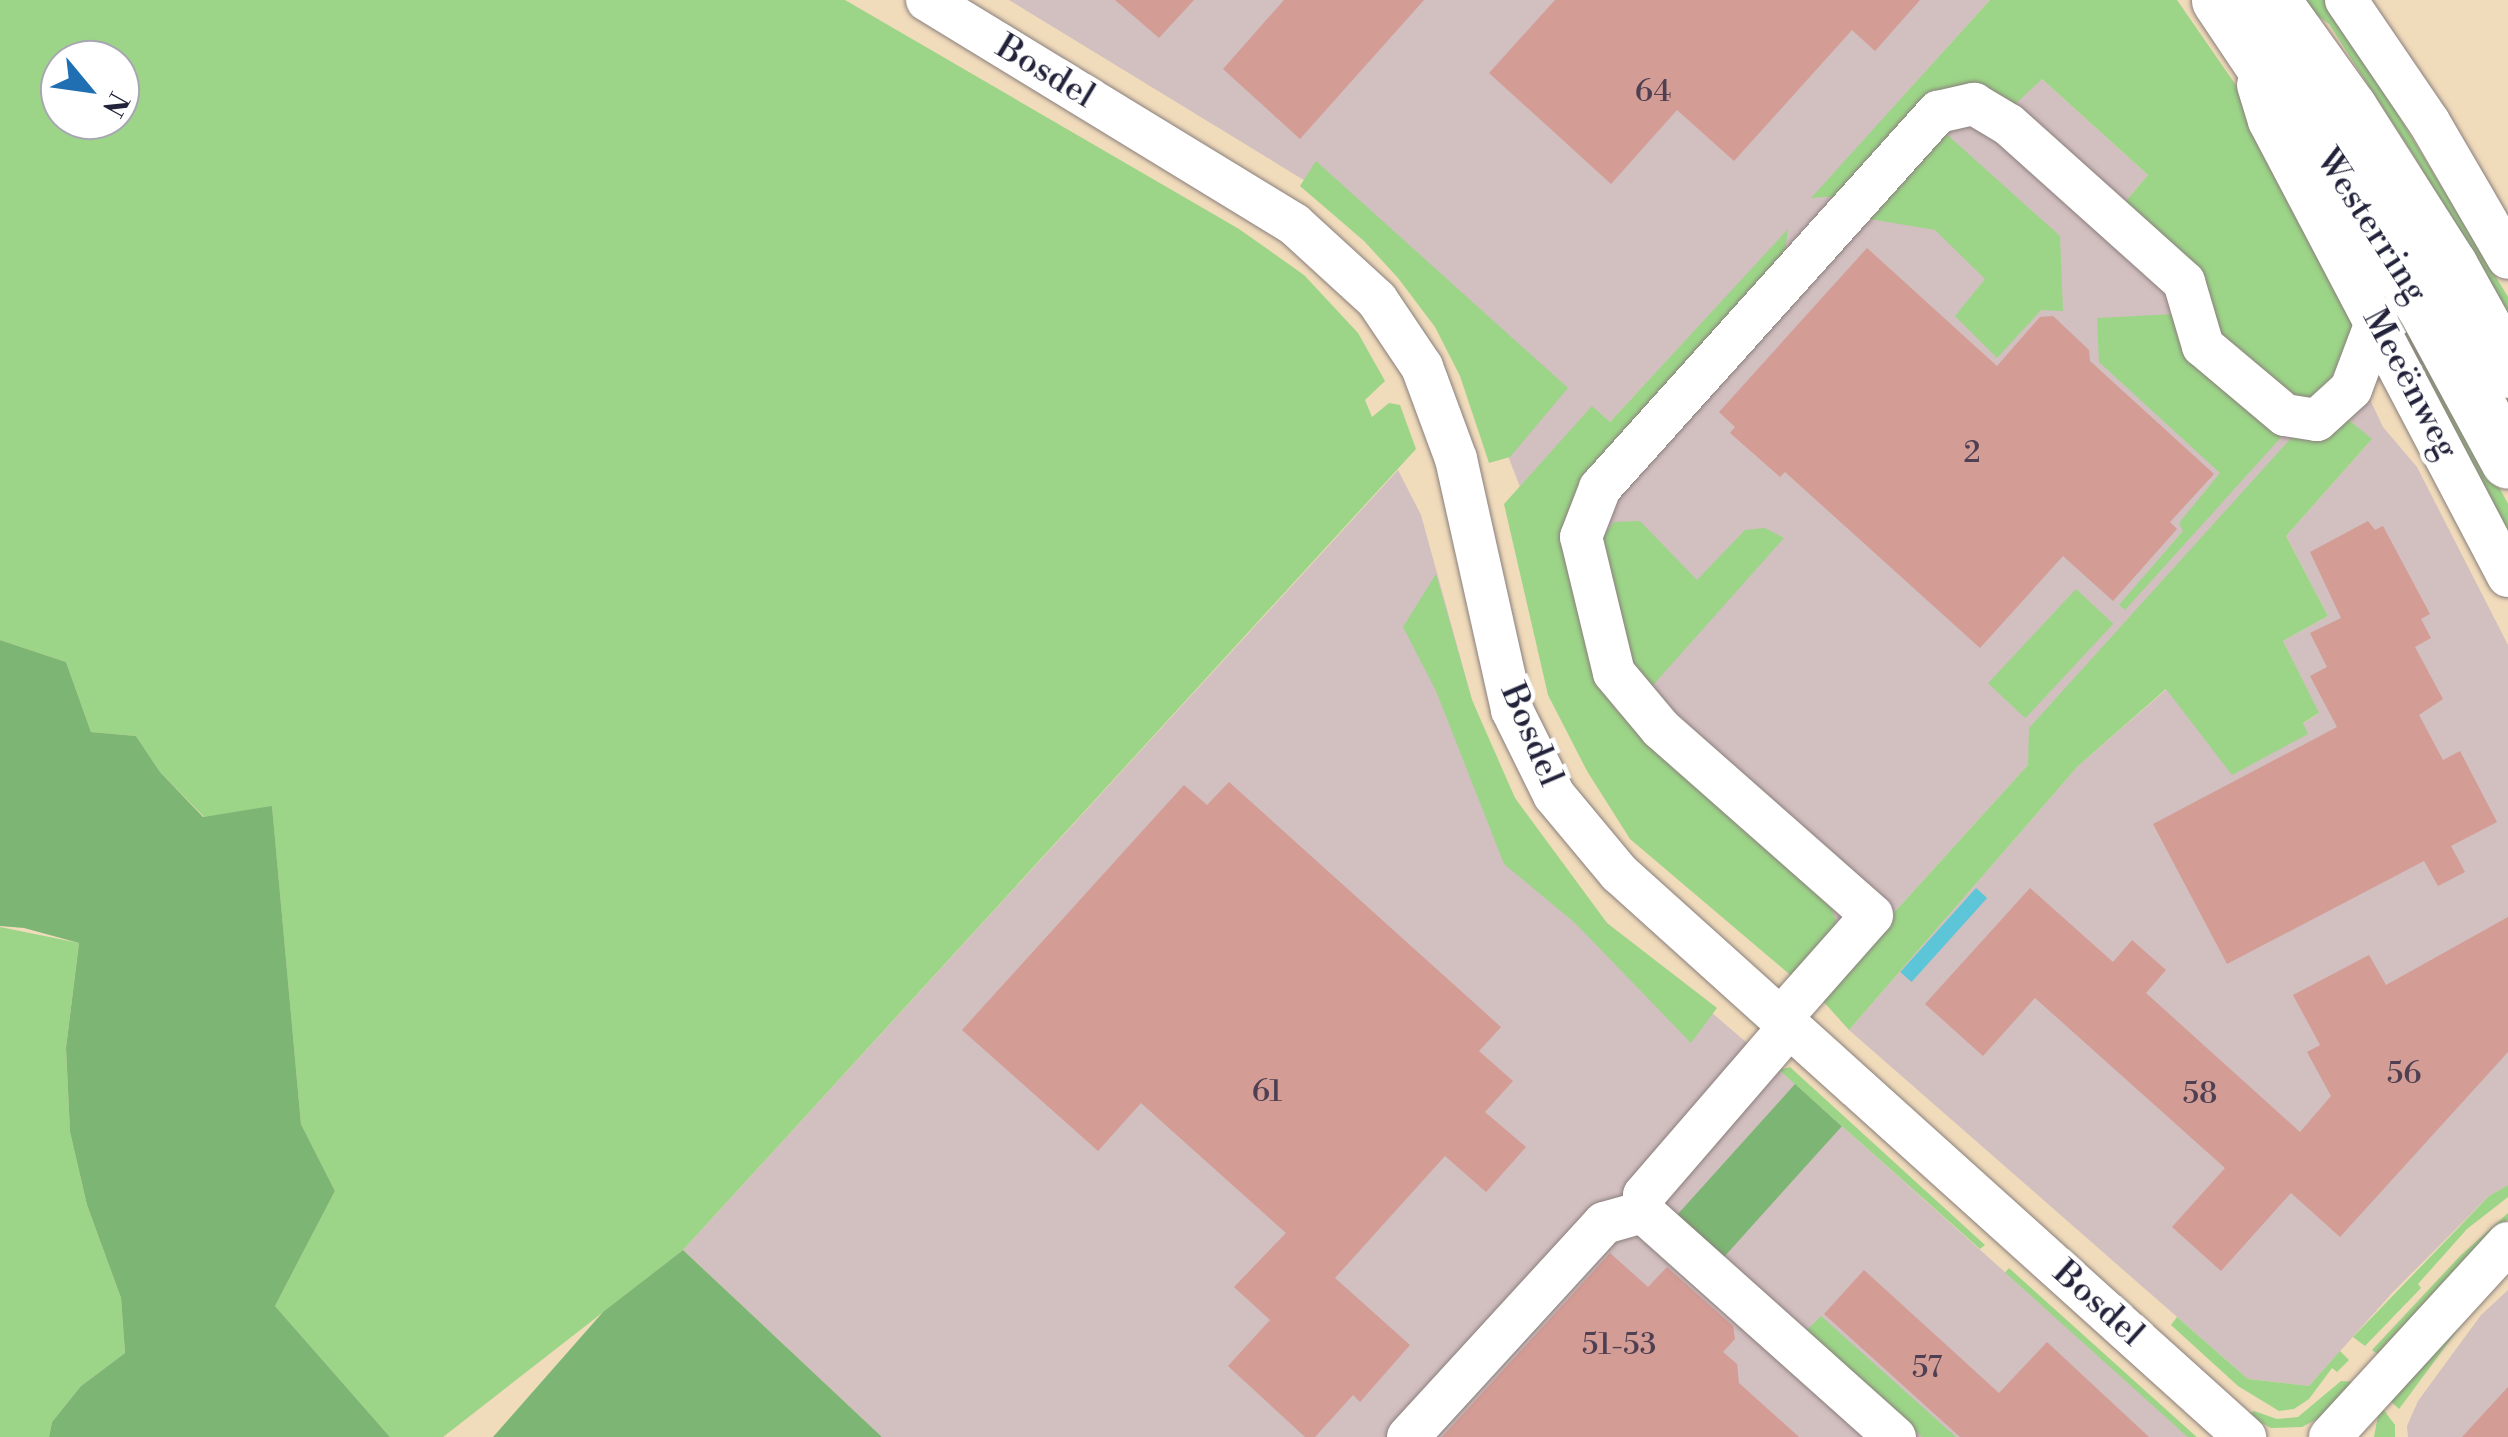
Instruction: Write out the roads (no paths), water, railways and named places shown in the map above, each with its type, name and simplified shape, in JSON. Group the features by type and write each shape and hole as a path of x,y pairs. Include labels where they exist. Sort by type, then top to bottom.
{"highway":[{"name":"Westerring","path":"2244,9 2410,203 2508,370"},
{"name":"Westerring","path":"2244,9 2424,306 2508,461"}],"street":[{"name":"Bosdel","path":"927,0 1294,224 1376,300 1422,368 1456,459 1512,710 1554,794 1619,873 2245,1437"},
{"path":"2346,0 2428,122 2508,258"},
{"name":"Meeënweg","path":"2244,9 2269,121 2377,320 2508,576"},
{"path":"1642,1212 1644,1195 1872,915 1662,729 1614,674 1581,536 1600,488 1938,112 1974,104 2009,125 2184,282 2203,346 2286,415 2317,420 2350,390 2377,320"},
{"path":"2350,390 2413,390"},
{"path":"1408,1437 1604,1224 1642,1212"},
{"path":"1642,1212 1895,1437"},
{"path":"2333,1436 2508,1243"}],"water":[{"path":"1976,888 1987,898 1912,982 1900,972"}]}
